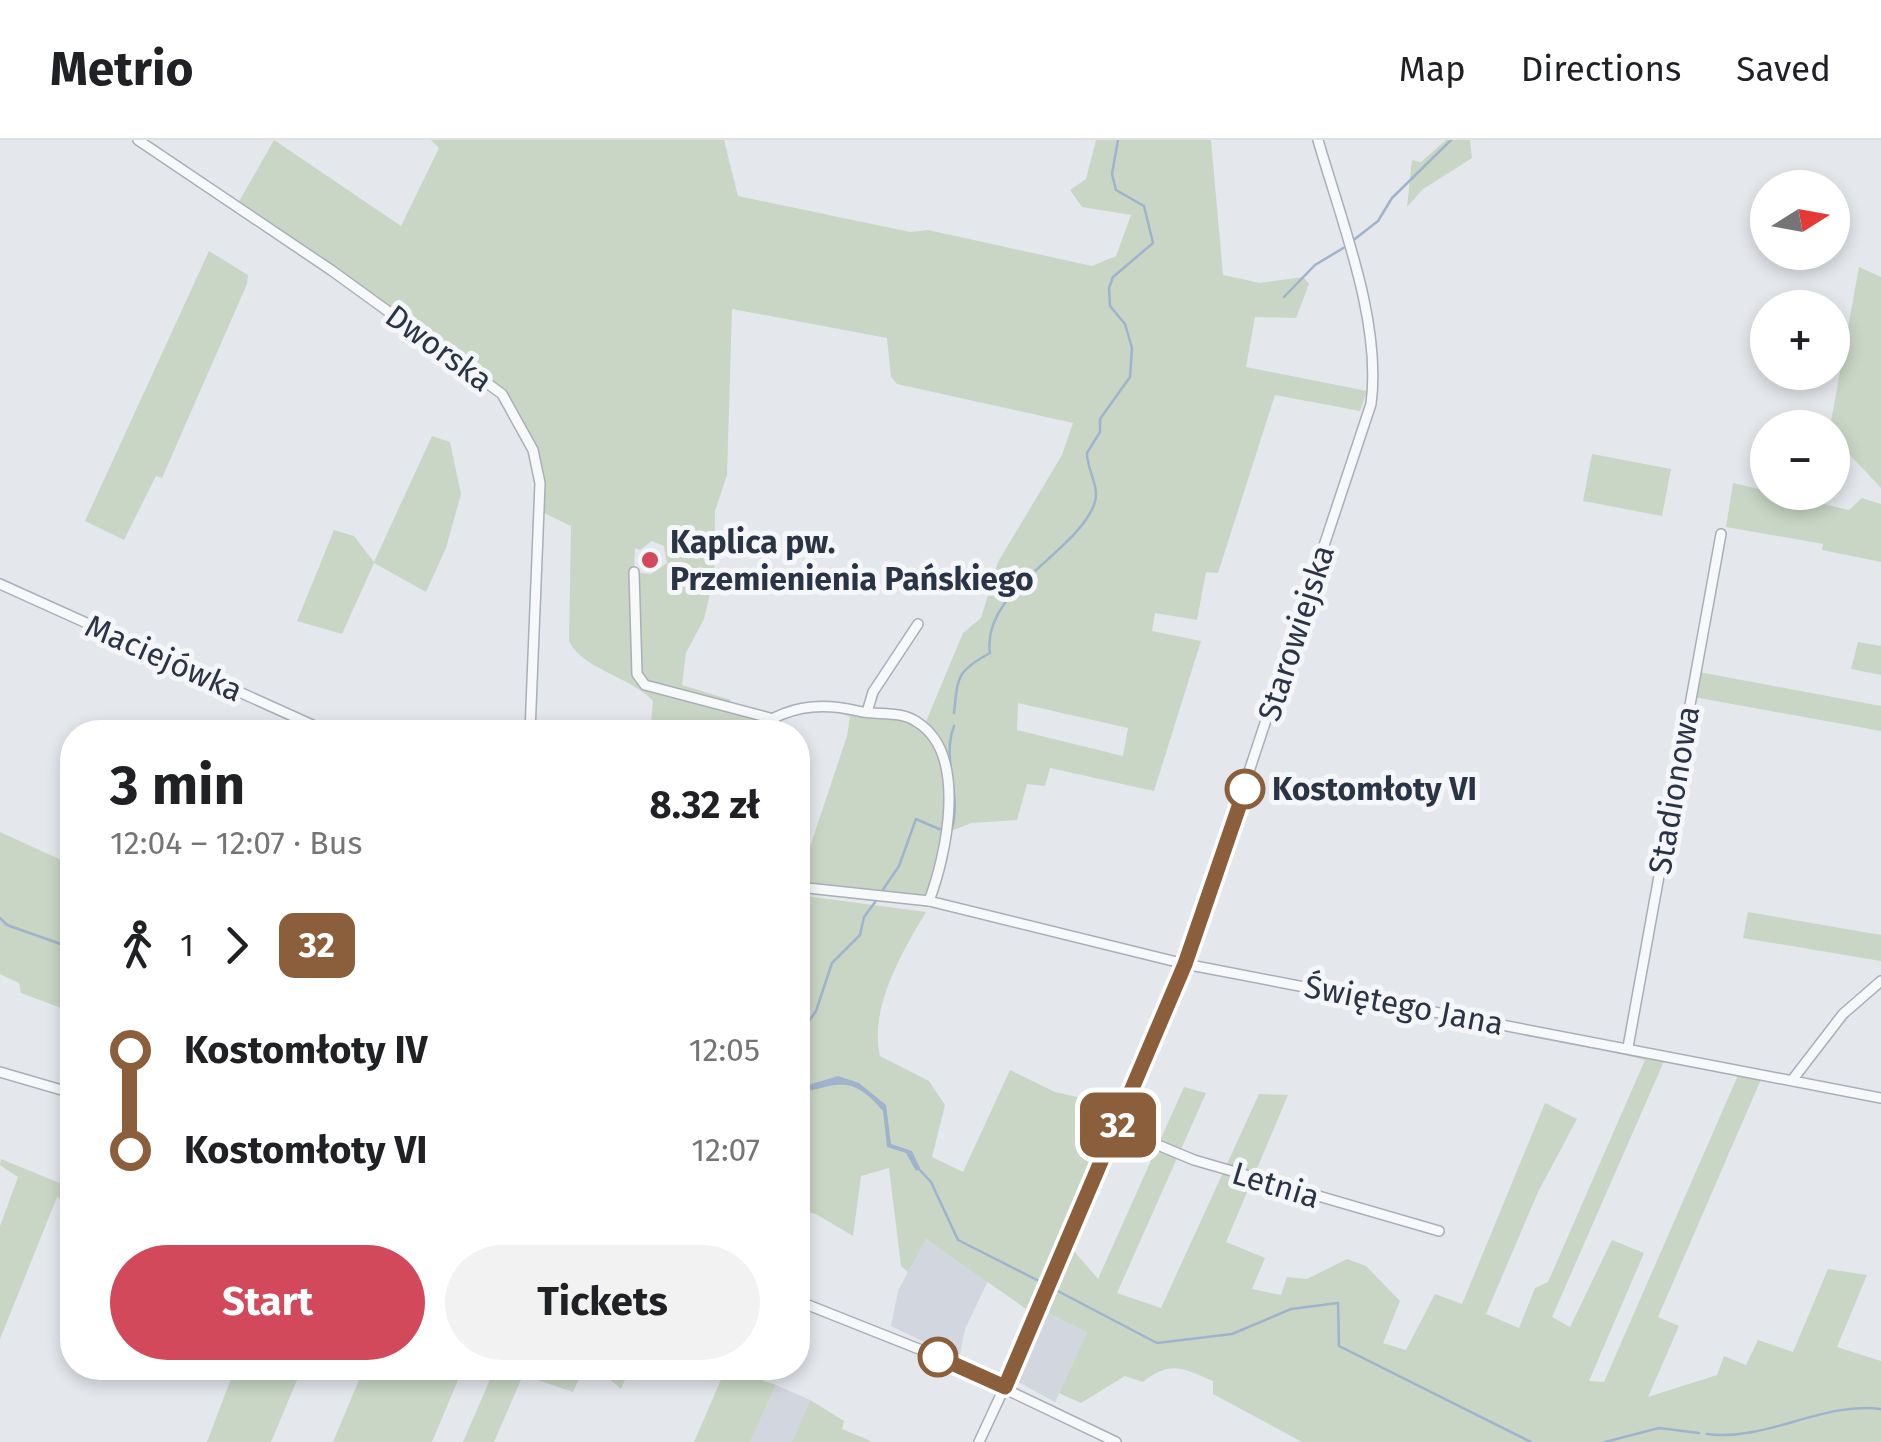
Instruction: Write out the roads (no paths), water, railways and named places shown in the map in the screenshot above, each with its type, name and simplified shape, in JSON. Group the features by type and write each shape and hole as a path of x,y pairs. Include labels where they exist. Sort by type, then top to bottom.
{"street":[{"name":"Dworska","path":"138,140 331,270 511,404 534,450 540,483 530,720"},
{"name":"Starowiejska","path":"1005,1387 1185,964 1371,404 1371,339 1318,140"},
{"name":"Stadionowa","path":"1628,1046 1721,534"},
{"path":"634,572 638,674 645,685 770,718"},
{"name":"Maciejówka","path":"0,584 301,720"},
{"path":"867,712 873,692 918,624"},
{"path":"767,720 818,704 916,720 930,733 946,777 948,828 944,862 930,901 810,888"},
{"name":"Świętego Jana","path":"930,901 1185,964 1628,1046 1881,1098"},
{"path":"1793,1079 1844,1014 1881,981"},
{"path":"0,1072 60,1089"},
{"name":"Letnia","path":"1117,1128 1194,1160 1440,1230"},
{"path":"810,1305 1005,1387 1094,1437 1116,1442"},
{"path":"979,1442 1005,1387"}],"water":[{"path":"838,1076 859,1083 886,1105 891,1144 912,1151 920,1168 916,1171 906,1153 887,1147 883,1111 861,1091 843,1085 810,1090 810,1084"}],"waterway":[{"path":"954,713 960,677 970,665 990,653 991,631 1000,611 1083,523 1096,499 1087,453 1100,432 1100,419 1130,377 1132,348 1125,324 1110,306 1109,288 1113,277 1153,243 1144,206 1116,190 1112,174 1118,140"},
{"path":"1351,242 1378,221 1392,198 1451,140"},
{"path":"1284,297 1315,265 1345,247"},
{"path":"882,891 899,866 916,819 939,829 952,828 955,802 950,751 954,726"},
{"path":"810,1020 832,963 860,935 864,917 878,898"},
{"path":"0,918 7,925 60,944"},
{"path":"917,1167 931,1182 958,1240 1045,1284"},
{"path":"1052,1288 1157,1343 1232,1334 1291,1309 1338,1303 1339,1346 1531,1442"},
{"path":"1707,1434 1751,1432 1837,1411 1881,1409"},
{"path":"1605,1442 1659,1428 1699,1433"}],"place":[{"name":"Kaplica pw. Przemienienia Pańskiego","path":"650,560"},
{"name":"Kostomłoty VI","path":"1245,789"}]}
